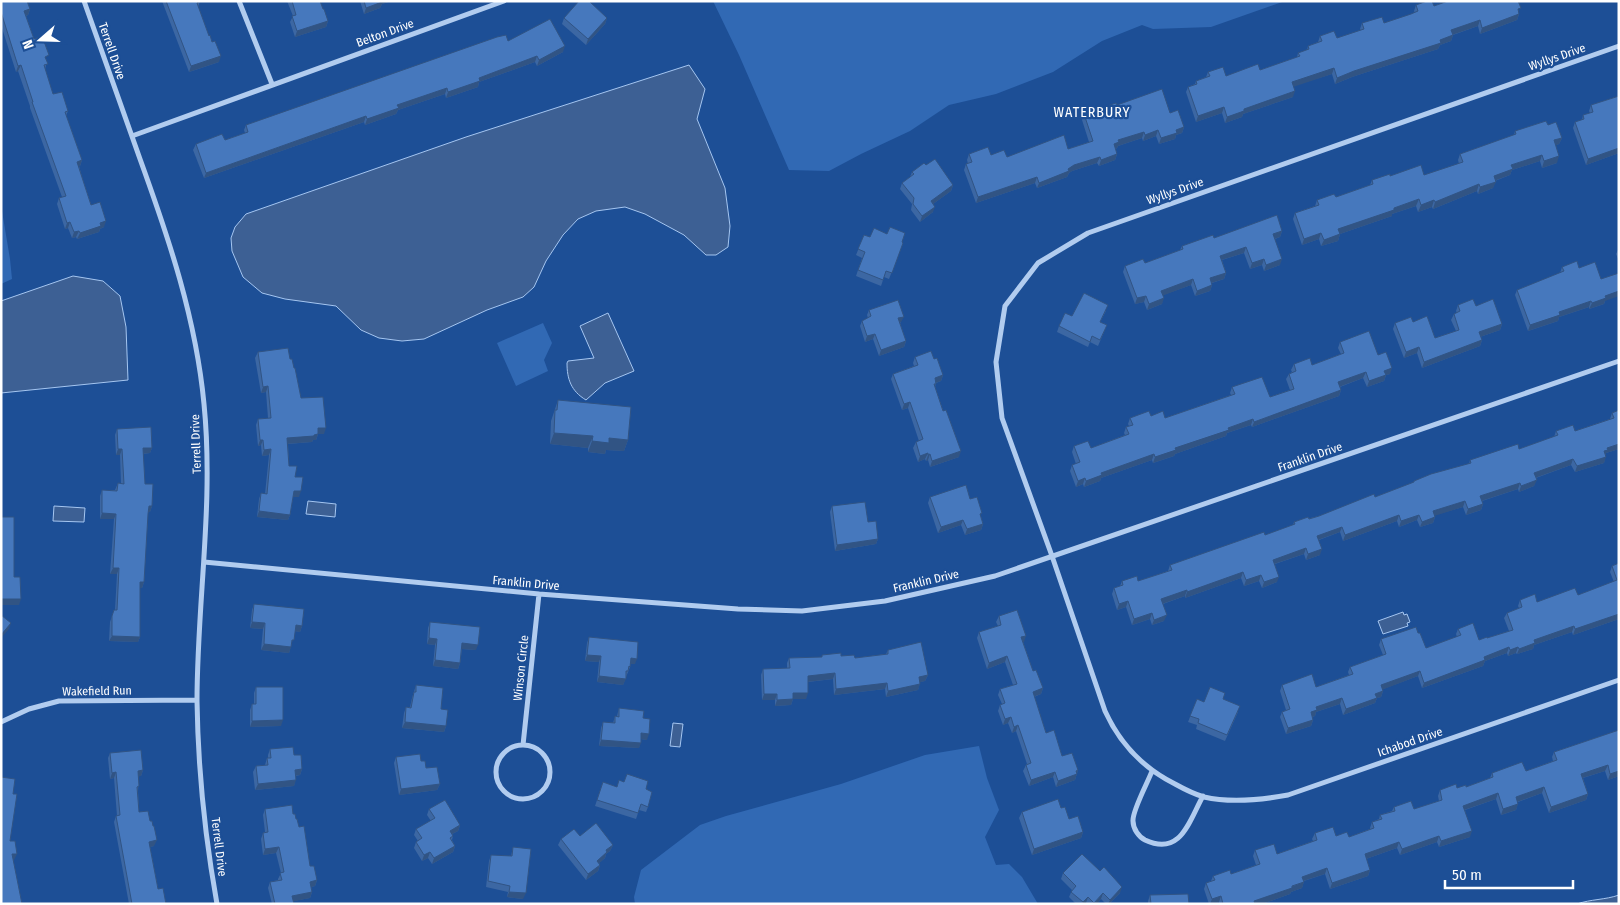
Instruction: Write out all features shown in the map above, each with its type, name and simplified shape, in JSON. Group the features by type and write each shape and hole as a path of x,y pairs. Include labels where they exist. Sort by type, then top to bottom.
{"street":[{"name":"Terrell Drive","path":"84,1 172,248 186,298 198,354 208,455 207,518 197,700 200,774 217,904"},
{"path":"239,1 272,84"},
{"name":"Belton Drive","path":"132,136 504,1"},
{"name":"Wyllys Drive","path":"1052,556 1002,418 996,362 1005,306 1038,263 1088,233 1619,46"},
{"name":"Franklin Drive","path":"204,562 539,594 738,609 802,612 885,601 995,576 1619,361"},
{"name":"Ichabod Drive","path":"1052,556 1104,711 1116,732 1124,744 1152,771 1190,792 1203,796 1246,800 1288,795 1619,680"},
{"name":"Winson Circle","path":"523,745 539,594"},
{"name":"Wakefield Run","path":"1,722 58,700 197,700"},
{"path":"523,745 532,746 540,751 550,766 548,784 536,797 528,800 510,797 498,784 496,774 496,765 506,750 514,746 523,745"},
{"path":"1152,771 1135,812 1133,822 1142,838 1155,844 1165,845 1178,840 1203,796"}],"shaded area":[{"path":"713,1 1285,1 1211,27 1153,29 1142,25 1102,41 1053,72 996,94 949,105 910,131 829,171 789,170 739,55"},
{"path":"689,65 705,89 697,119 725,188 730,226 728,247 716,255 706,255 684,235 645,214 625,207 596,211 578,219 563,235 546,261 534,287 523,297 487,310 424,339 402,341 379,338 361,330 336,306 285,299 262,293 243,277 232,251 231,238 235,227 246,214 466,137"},
{"path":"1,205 12,279 1,284"},
{"path":"73,276 103,281 120,296 126,327 128,380 1,393 1,301"},
{"path":"608,313 634,371 605,383 586,400 573,389 567,363 568,361 594,358 580,326"},
{"path":"543,323 552,343 544,360 548,371 516,386 497,343"},
{"path":"308,501 336,504 335,517 306,514"},
{"path":"54,506 85,508 84,522 53,521"},
{"path":"1403,612 1404,615 1407,614 1410,622 1407,623 1408,626 1383,634 1378,621"},
{"path":"673,723 683,724 680,747 670,746"},
{"path":"979,746 987,778 999,810 985,837 996,865 1009,864 1022,877 1038,904 635,904 634,897 641,870 700,825 841,784 925,755"},
{"path":"1619,895 1619,904 1577,904 1609,898"}],"building":[{"path":"1,1 27,1 30,9 24,11 34,39 42,36 49,55 45,57 48,64 44,65 53,94 62,92 68,111 65,112 82,160 77,162 91,205 100,202 106,221 100,223 101,226 80,233 79,231 74,232 70,222 67,223 59,198 66,196 32,102 21,65 18,66 1,12"},
{"path":"166,1 200,1 197,3 209,36 212,42 215,41 221,56 191,66"},
{"path":"292,1 320,1 328,21 297,31 292,16 296,15"},
{"path":"364,1 382,1 382,2 366,8"},
{"path":"579,1 589,1 607,18 588,39 564,18"},
{"path":"1432,1 1434,6 1448,1 1518,1 1521,8 1518,9 1519,14 1482,28 1480,20 1451,30 1453,35 1440,40 1441,43 1337,78 1334,68 1292,82 1295,91 1227,117 1224,107 1198,116 1188,87 1197,84 1196,81 1210,76 1208,72 1223,67 1226,76 1258,64 1260,70 1300,56 1298,53 1309,49 1308,46 1322,41 1320,36 1334,31 1337,38 1364,29 1362,23 1382,17 1384,23 1418,11 1416,5"},
{"path":"550,19 565,46 539,60 537,56 479,78 480,81 448,92 447,88 397,105 399,108 367,119 366,116 206,173 196,144 222,134 225,140 248,132 246,125 497,37 506,35 508,41"},
{"path":"1162,89 1170,113 1178,110 1184,127 1176,130 1177,133 1161,138 1158,130 1145,135 1144,132 1118,140 1119,142 1114,144 1117,154 1101,160 1100,157 1074,165 1068,169 1069,171 1039,183 1037,177 978,197 966,164 972,162 969,154 988,147 991,155 1004,150 1007,157 1064,135 1068,149 1093,141 1084,114 1116,103 1117,105"},
{"path":"1619,96 1619,148 1588,159 1575,122 1584,119 1583,115 1593,112 1591,105"},
{"path":"1546,121 1548,125 1556,122 1562,138 1554,140 1559,156 1544,161 1542,155 1511,165 1513,169 1494,176 1496,182 1480,187 1479,184 1435,202 1434,200 1421,205 1419,199 1394,208 1394,210 1338,229 1340,234 1324,240 1321,233 1304,239 1295,213 1319,205 1317,200 1334,194 1336,197 1373,184 1372,180 1421,165 1424,175 1463,162 1460,154 1516,134 1515,131"},
{"path":"935,159 953,185 931,201 935,207 922,216 913,204 914,198 902,183 924,163 926,165"},
{"path":"1277,215 1282,231 1273,234 1282,259 1266,265 1264,259 1252,263 1246,247 1220,256 1226,273 1210,278 1212,285 1197,291 1193,279 1161,291 1164,298 1149,304 1146,296 1137,298 1125,266 1143,259 1145,263 1183,249 1182,246 1213,235 1214,238"},
{"path":"890,227 905,233 892,273 886,271 883,280 858,270 865,252 858,249 864,235 870,237 874,228 887,234"},
{"path":"1577,261 1579,268 1595,262 1601,279 1619,273 1619,291 1605,296 1606,298 1559,312 1560,315 1530,325 1517,290 1564,271 1562,267"},
{"path":"1084,293 1108,305 1100,322 1107,325 1100,340 1092,336 1090,342 1059,326 1065,313 1072,316"},
{"path":"1473,299 1476,306 1493,299 1502,324 1479,332 1482,340 1424,362 1419,347 1406,352 1395,323 1411,317 1413,322 1427,316 1435,338 1459,330 1454,314 1460,311 1458,305"},
{"path":"898,300 904,317 898,318 906,341 881,350 875,334 867,336 862,321 871,316 869,310"},
{"path":"1369,331 1378,355 1386,352 1392,368 1384,371 1386,375 1369,381 1366,372 1338,382 1341,390 1254,422 1253,419 1228,428 1229,430 1175,448 1176,450 1155,457 1154,454 1101,473 1102,475 1086,481 1085,478 1078,481 1072,465 1080,462 1074,446 1088,441 1091,448 1129,434 1126,427 1133,425 1130,418 1149,411 1151,416 1163,411 1165,418 1235,394 1232,387 1262,377 1270,397 1294,389 1289,374 1296,371 1294,364 1310,358 1312,365 1344,353 1340,342"},
{"path":"288,348 290,359 292,359 295,368 301,398 323,397 326,428 318,428 318,434 314,436 287,438 289,466 297,466 295,477 303,477 301,491 294,491 290,515 259,511 261,493 267,494 271,449 264,450 263,440 260,440 258,419 271,418 268,386 263,387 258,352"},
{"path":"931,351 934,359 937,358 943,375 935,378 936,384 934,384 943,411 946,410 961,451 932,461 928,453 920,456 916,442 923,439 910,402 904,404 893,374 918,365 915,357"},
{"path":"558,400 631,407 628,440 609,438 609,443 592,441 593,436 554,433 555,410 557,410"},
{"path":"1619,410 1619,444 1604,451 1606,457 1577,466 1573,459 1534,473 1537,480 1521,486 1520,483 1480,496 1483,504 1468,509 1465,501 1433,511 1435,517 1422,522 1419,515 1401,521 1399,515 1345,535 1342,527 1317,536 1322,549 1308,554 1306,548 1273,560 1279,577 1264,582 1261,575 1246,580 1243,572 1187,592 1187,590 1161,599 1167,615 1154,620 1152,613 1134,619 1128,601 1119,604 1114,588 1123,585 1122,581 1137,576 1138,581 1172,570 1170,565 1264,532 1265,535 1295,524 1294,522 1308,517 1309,519 1319,516 1374,494 1375,497 1431,474 1471,463 1470,460 1518,444 1519,449 1558,435 1556,431 1573,425 1575,431 1614,418 1612,413"},
{"path":"151,427 152,448 143,448 145,484 153,484 152,506 149,506 148,514 144,582 140,582 140,637 112,636 112,616 114,610 117,610 119,568 113,568 116,514 102,513 102,490 117,491 118,483 124,484 122,449 118,449 117,429"},
{"path":"966,485 970,499 977,497 983,524 967,529 963,520 941,527 930,497"},
{"path":"865,502 868,522 876,521 878,539 837,545 832,506"},
{"path":"1,517 14,517 14,577 20,577 21,599 1,599"},
{"path":"1619,563 1619,614 1575,629 1574,626 1534,640 1535,643 1519,649 1518,647 1510,650 1509,647 1484,657 1485,660 1424,683 1420,671 1381,685 1383,691 1375,694 1377,698 1346,709 1342,698 1316,707 1317,710 1311,712 1313,720 1288,728 1282,712 1290,709 1282,685 1312,674 1316,687 1353,674 1350,667 1386,654 1381,639 1416,627 1426,648 1461,635 1458,629 1473,623 1479,640 1513,630 1507,613 1522,607 1520,600 1535,594 1537,602 1575,588 1578,595 1617,580 1612,566"},
{"path":"254,604 304,609 302,626 296,625 291,647 264,644 265,623 252,622"},
{"path":"1017,610 1026,636 1021,637 1033,671 1036,670 1043,688 1033,692 1046,733 1054,730 1062,756 1072,753 1078,770 1076,771 1077,774 1058,781 1055,772 1031,780 1026,765 1031,763 1018,725 1014,727 1011,717 1005,719 1000,705 1005,703 1000,689 1017,684 1007,656 989,663 979,632 1001,625 999,616"},
{"path":"1,615 11,623 1,635"},
{"path":"430,622 480,627 478,645 462,643 460,663 435,660 437,639 429,638"},
{"path":"589,637 638,642 637,659 631,658 630,667 626,671 626,679 599,676 601,656 587,655"},
{"path":"921,642 928,675 919,677 920,684 888,691 887,683 836,689 835,673 808,676 808,693 793,693 793,699 777,700 777,694 764,694 763,669 790,668 789,658 822,657 822,655 841,653 841,656 854,655 855,658 888,654 888,650"},
{"path":"416,685 443,688 441,709 448,710 446,726 405,722 406,707 411,708"},
{"path":"256,687 283,687 283,720 252,721 252,704 256,704"},
{"path":"1210,687 1225,693 1223,699 1240,706 1227,735 1198,723 1199,719 1190,716 1197,699 1204,702"},
{"path":"619,708 644,711 643,718 650,719 649,734 641,733 641,743 601,740 603,722 615,723 615,716 619,717"},
{"path":"1619,730 1619,771 1610,774 1608,765 1581,774 1588,794 1551,807 1544,787 1516,797 1518,804 1503,809 1498,793 1463,806 1472,831 1441,841 1439,836 1402,849 1399,842 1365,854 1370,870 1332,883 1327,868 1302,877 1304,882 1292,886 1292,888 1254,901 1255,904 1223,904 1221,896 1212,899 1206,883 1215,880 1213,876 1230,870 1231,874 1260,864 1255,850 1274,844 1277,854 1317,840 1315,833 1333,827 1336,836 1347,832 1349,837 1374,828 1372,822 1382,819 1380,815 1395,811 1394,807 1411,801 1414,809 1442,800 1440,790 1456,784 1457,788 1466,785 1466,787 1493,777 1492,773 1522,762 1526,771 1557,760 1554,752"},
{"path":"293,747 294,755 301,755 302,769 295,770 296,780 258,784 256,766 268,765 267,758 271,758 270,749"},
{"path":"141,750 143,770 138,771 139,786 137,787 139,812 148,811 150,821 152,821 154,826 157,840 149,842 158,889 163,888 166,904 132,904 116,816 120,815 116,772 112,773 110,753"},
{"path":"420,754 421,761 425,761 426,768 437,767 440,784 401,789 396,757"},
{"path":"627,774 648,781 646,789 652,792 648,807 641,804 638,813 597,800 603,782 617,787 619,780 624,782"},
{"path":"1,777 15,779 13,794 17,794 10,841 15,841 17,854 12,854 22,904 1,904"},
{"path":"1058,799 1061,808 1065,807 1069,819 1078,816 1083,832 1034,849 1022,812"},
{"path":"445,800 460,825 450,831 453,836 450,838 455,846 434,858 430,852 424,855 416,842 422,838 416,829 435,818 429,809"},
{"path":"292,805 293,814 295,814 299,827 304,826 310,866 314,866 317,880 310,882 312,892 292,896 294,904 275,904 270,882 282,880 280,873 284,872 279,847 265,849 263,833 268,832 265,809"},
{"path":"596,823 613,845 597,861 600,865 588,874 561,839 574,829 580,836"},
{"path":"513,847 531,849 526,893 509,892 510,886 488,881 491,855 512,856"},
{"path":"1082,854 1100,871 1104,867 1122,887 1110,900 1103,893 1094,903 1088,897 1083,902 1071,892 1076,886 1063,873"},
{"path":"1188,894 1189,904 1151,904 1150,895"}],"district":[{"name":"WATERBURY","path":"1092,112"}]}
